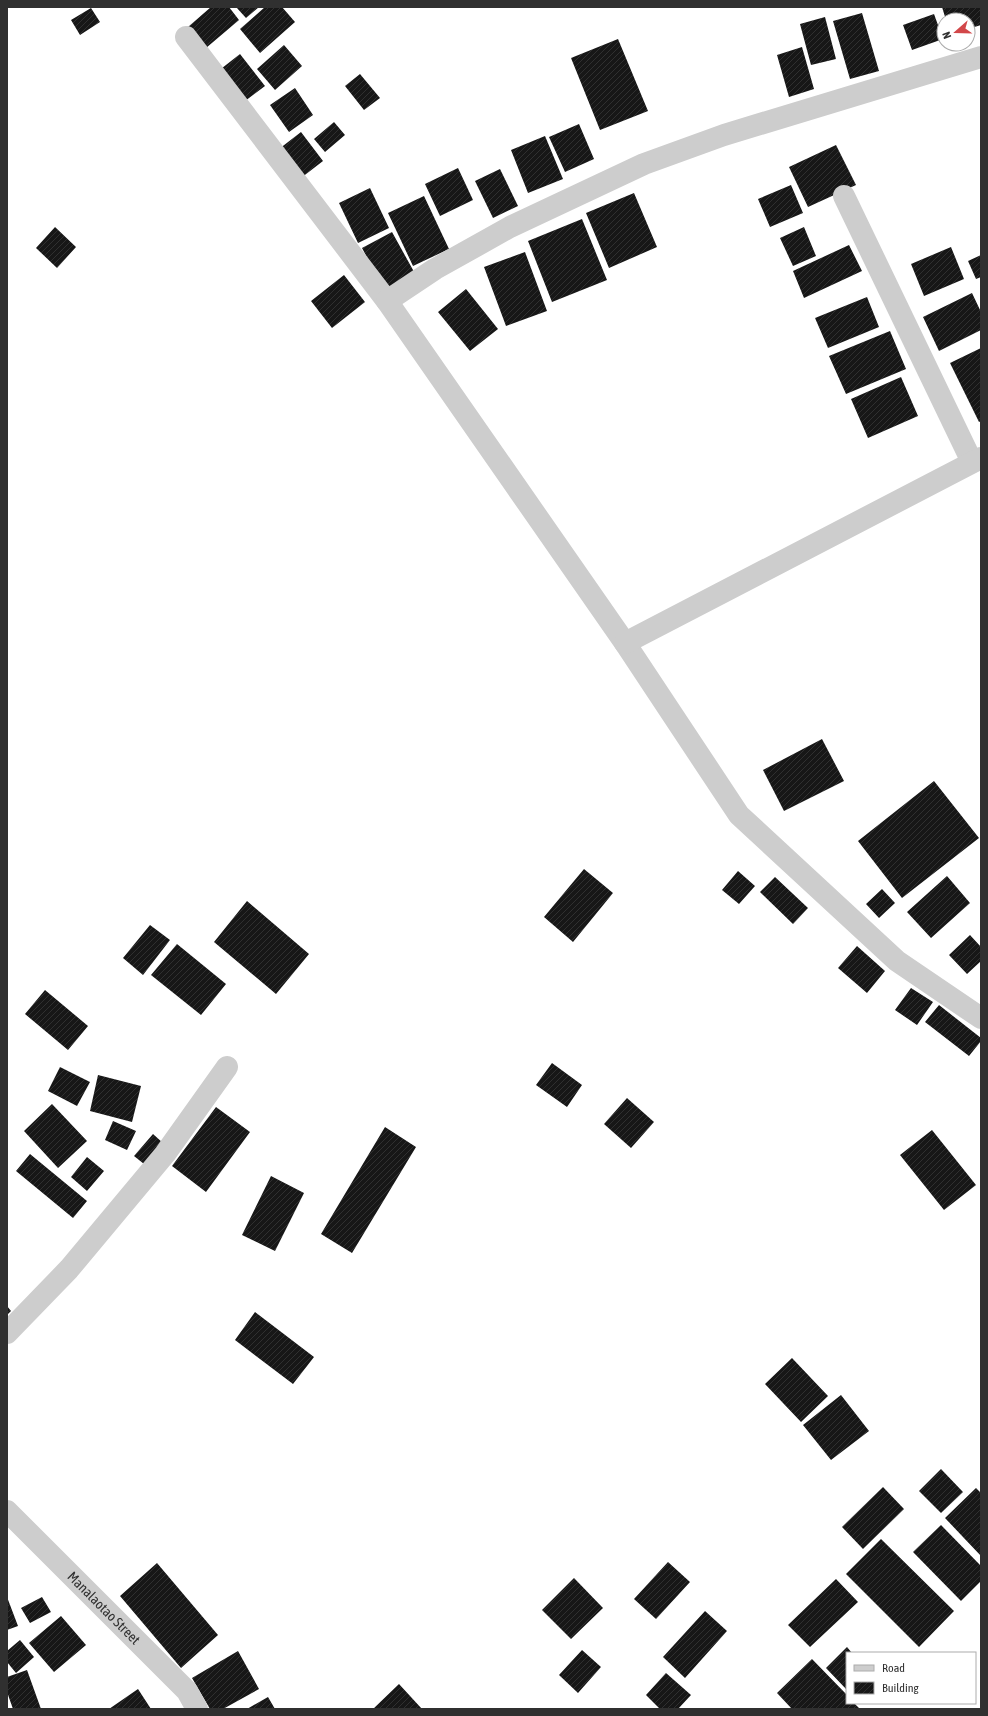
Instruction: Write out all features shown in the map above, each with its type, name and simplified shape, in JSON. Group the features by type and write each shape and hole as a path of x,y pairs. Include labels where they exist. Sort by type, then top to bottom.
{"street":[{"path":"186,37 387,301 625,643 739,815 897,961 981,1018"},
{"path":"387,301 435,269 510,227 644,164 724,135 981,57"},
{"path":"625,643 977,460 844,196"},
{"path":"7,1333 69,1270 165,1154 227,1067"},
{"name":"Manalaotao Street","path":"7,1511 187,1691 197,1709"}],"building":[{"path":"211,7 229,7 239,20 206,48 188,27"},
{"path":"236,7 259,7 246,18"},
{"path":"265,7 282,7 295,22 260,53 240,29"},
{"path":"942,7 981,7 981,25 976,27 976,12 944,12"},
{"path":"91,8 100,22 80,35 71,20"},
{"path":"862,13 879,71 850,79 833,21"},
{"path":"934,14 936,20 936,41 912,50 903,25"},
{"path":"825,17 836,59 811,65 800,24"},
{"path":"618,39 648,111 600,130 571,58"},
{"path":"284,45 302,66 275,90 257,69"},
{"path":"802,47 814,89 789,97 777,55"},
{"path":"240,54 265,86 241,104 217,72"},
{"path":"360,74 380,98 364,110 345,86"},
{"path":"295,88 313,115 289,132 270,105"},
{"path":"334,122 345,135 325,152 314,139"},
{"path":"579,124 594,159 565,172 549,137"},
{"path":"301,132 323,161 301,178 279,149"},
{"path":"545,136 563,179 528,193 511,150"},
{"path":"836,145 856,185 808,207 789,167"},
{"path":"458,168 473,200 440,216 425,184"},
{"path":"500,169 518,206 493,218 475,181"},
{"path":"791,185 803,213 770,227 758,199"},
{"path":"370,188 389,228 358,243 339,203"},
{"path":"634,193 657,247 609,268 586,213"},
{"path":"424,196 449,249 413,266 388,213"},
{"path":"582,219 607,280 552,302 528,241"},
{"path":"55,227 76,247 57,268 36,248"},
{"path":"804,227 816,256 793,266 780,238"},
{"path":"392,232 418,279 387,295 362,248"},
{"path":"849,245 862,271 804,298 793,271"},
{"path":"951,247 964,279 924,296 911,264"},
{"path":"525,252 547,311 506,326 484,267"},
{"path":"981,255 981,277 976,279 968,261"},
{"path":"344,275 365,302 332,328 311,301"},
{"path":"466,289 498,329 470,351 438,312"},
{"path":"972,293 981,312 981,330 939,351 923,317"},
{"path":"867,297 879,327 828,348 815,318"},
{"path":"890,331 906,369 846,394 829,356"},
{"path":"981,348 981,421 979,422 950,363"},
{"path":"901,377 918,416 868,438 851,399"},
{"path":"822,739 844,781 784,811 763,770"},
{"path":"934,781 979,838 902,898 858,841"},
{"path":"584,869 613,893 573,942 544,917"},
{"path":"738,871 755,886 739,904 722,890"},
{"path":"947,876 970,903 931,938 907,912"},
{"path":"775,877 808,908 793,924 760,892"},
{"path":"882,889 895,903 879,918 866,904"},
{"path":"247,901 309,954 276,994 214,942"},
{"path":"150,925 170,940 143,975 123,958"},
{"path":"970,935 981,947 981,961 967,974 949,955"},
{"path":"177,944 226,984 201,1015 151,975"},
{"path":"857,946 885,971 867,993 838,968"},
{"path":"911,988 933,1002 917,1025 895,1010"},
{"path":"45,990 88,1026 68,1050 25,1014"},
{"path":"939,1005 981,1038 981,1041 969,1056 925,1022"},
{"path":"552,1063 582,1085 567,1107 536,1085"},
{"path":"60,1067 90,1082 77,1106 48,1091"},
{"path":"98,1075 141,1086 132,1122 90,1111"},
{"path":"627,1098 654,1122 631,1148 604,1124"},
{"path":"52,1104 87,1141 58,1168 24,1131"},
{"path":"216,1107 250,1132 206,1192 172,1166"},
{"path":"113,1121 136,1131 127,1150 105,1140"},
{"path":"385,1127 416,1147 352,1253 321,1234"},
{"path":"932,1130 976,1185 944,1210 900,1155"},
{"path":"153,1134 163,1143 144,1164 134,1156"},
{"path":"30,1154 87,1201 73,1218 16,1171"},
{"path":"87,1157 104,1171 87,1191 71,1177"},
{"path":"271,1176 304,1193 275,1251 242,1235"},
{"path":"7,1306 11,1311 7,1315"},
{"path":"255,1312 314,1357 293,1384 235,1340"},
{"path":"792,1358 828,1396 801,1422 765,1384"},
{"path":"841,1395 869,1431 831,1460 803,1425"},
{"path":"941,1469 963,1492 941,1513 919,1491"},
{"path":"883,1487 904,1509 863,1549 842,1527"},
{"path":"976,1488 981,1493 981,1556 945,1518"},
{"path":"941,1525 981,1566 981,1581 961,1601 913,1552"},
{"path":"881,1539 954,1611 919,1647 846,1574"},
{"path":"668,1562 690,1582 656,1619 634,1599"},
{"path":"157,1563 218,1635 181,1668 120,1596"},
{"path":"574,1578 603,1608 571,1639 542,1610"},
{"path":"836,1579 858,1602 810,1647 788,1625"},
{"path":"7,1597 18,1626 7,1630"},
{"path":"42,1597 51,1612 30,1623 21,1608"},
{"path":"705,1611 727,1631 685,1678 663,1657"},
{"path":"61,1616 86,1645 54,1672 29,1643"},
{"path":"20,1640 34,1657 16,1673 7,1662 7,1651"},
{"path":"847,1647 851,1652 846,1652 846,1689 826,1668"},
{"path":"582,1650 601,1667 578,1693 559,1675"},
{"path":"238,1651 259,1689 223,1709 210,1709 192,1678"},
{"path":"812,1659 846,1694 846,1704 855,1704 860,1709 792,1709 777,1693"},
{"path":"27,1670 41,1709 13,1709 7,1692 7,1677"},
{"path":"666,1673 691,1695 678,1709 660,1709 646,1695"},
{"path":"399,1684 422,1709 373,1709"},
{"path":"138,1689 151,1709 109,1709"},
{"path":"268,1697 275,1709 247,1709"}]}
